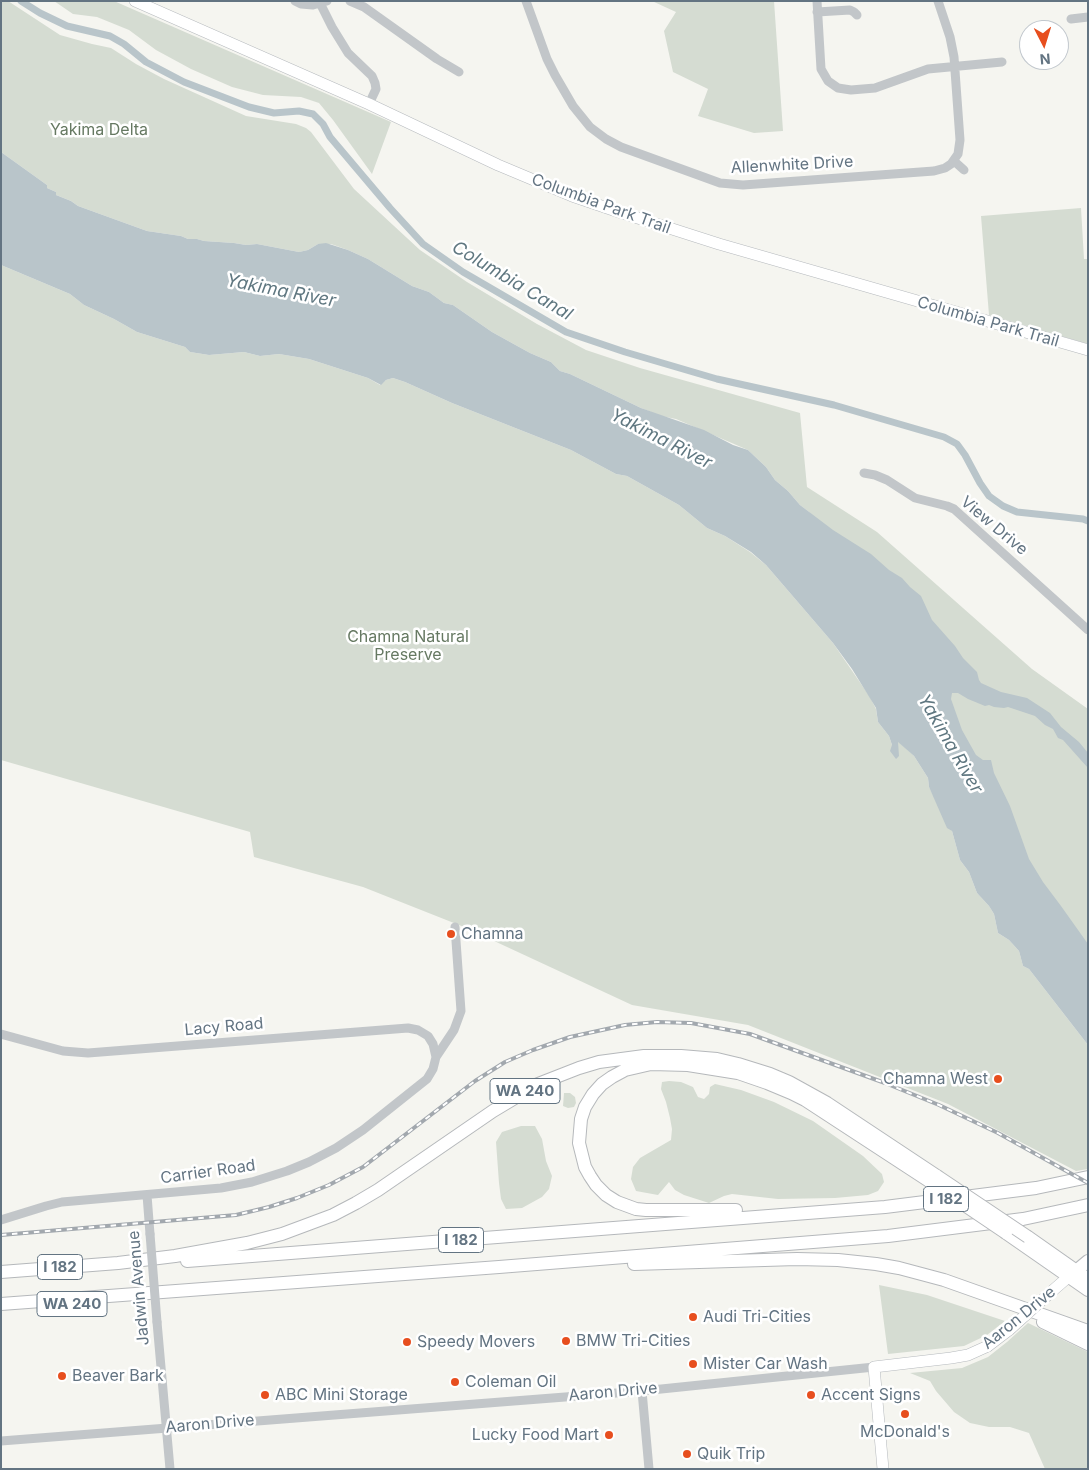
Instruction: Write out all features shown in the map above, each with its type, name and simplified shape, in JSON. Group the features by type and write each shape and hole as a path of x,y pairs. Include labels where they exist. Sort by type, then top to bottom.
{"highway":[{"name":"WA 240","path":"118,1263 175,1256 247,1243 282,1234 312,1223 356,1203 378,1190 493,1111 538,1084 578,1068 600,1062 636,1057 664,1055 701,1057 738,1064 770,1074 827,1103 933,1178"},
{"path":"803,1212 646,1210 617,1202 596,1186 585,1166 579,1143 581,1119 586,1107 593,1094 612,1077 626,1070 651,1064 688,1065 738,1073 768,1083 805,1100 933,1178 1072,1274 1088,1290"},
{"name":"I 182","path":"1,1272 118,1263 188,1261 885,1207 1027,1189 1088,1177"},
{"name":"I 182","path":"1,1304 499,1268 888,1236 1023,1218 1088,1205"},
{"path":"499,1268 797,1259 838,1260 899,1268 944,1280 1088,1331"},
{"path":"1072,1274 1088,1261"},
{"path":"1072,1274 1088,1279"},
{"name":"WA 240","path":"1,1312 103,1301 143,1294"},
{"path":"985,1294 1088,1344"}],"main road":[{"name":"Columbia Park Trail","path":"135,1 369,104 526,177 616,211 744,251 1088,350"},
{"name":"Aaron Drive","path":"874,1367 951,1358 977,1352 1009,1330 1072,1274"},
{"path":"874,1367 884,1469"}],"street":[{"path":"295,1 307,5 322,2 332,27 348,54 372,76 375,82 376,89 369,104"},
{"path":"350,1 364,7 437,59 459,72"},
{"name":"Allenwhite Drive","path":"526,1 548,59 573,106 582,119 598,134 614,144 627,149 720,182 735,185 934,171 945,168 954,161"},
{"path":"816,1 822,69 829,86 846,90 879,87 928,69 1002,62"},
{"path":"938,1 950,37 955,66 960,140 958,154 954,161 964,170"},
{"path":"817,12 850,10 857,15"},
{"path":"1070,19 1088,17"},
{"name":"View Drive","path":"864,473 887,480 916,498 954,509 1088,630"},
{"name":"Carrier Road","path":"1,1220 54,1203 209,1190 242,1185 270,1177 308,1162 352,1138 423,1082 431,1073 435,1065 436,1056 454,1030 461,1011 455,927"},
{"name":"Lacy Road","path":"1,1034 63,1051 88,1053 408,1028 418,1030 428,1036 433,1044 436,1056"},
{"name":"Jadwin Avenue","path":"147,1195 170,1469"},
{"name":"Aaron Drive","path":"1,1440 642,1391 874,1367"},
{"path":"642,1391 649,1469"}],"green space":[{"name":"Yakima Delta","path":"1,1 8,1 60,35 111,48 164,79 246,116 296,124 306,128 354,189 420,250 467,282 537,324 586,350 640,368 800,413 807,487 877,532 1032,669 1088,709 1088,959 809,512 775,480 766,467 748,450 676,419 661,416 641,408 560,371 551,362 492,332 453,305 444,303 429,292 412,286 368,259 348,250 331,244 318,244 308,250 299,252 257,244 246,245 188,239 181,236 147,231 78,206 56,195 56,192 47,188 47,185 1,152"},
{"path":"54,1 114,1 391,122 372,174 319,103 301,97 263,95 232,87 191,69 156,50 129,30 97,17 73,14"},
{"path":"652,1 774,1 783,131 754,133 698,116 708,89 673,72 664,31 676,12"},
{"path":"1081,208 1084,259 1088,259 1088,344 989,315 981,216"},
{"name":"Chamna Natural Preserve","path":"1,265 70,294 84,305 137,332 185,347 190,352 209,355 244,352 260,356 279,354 309,359 368,378 380,385 386,380 393,378 405,382 452,403 571,450 616,474 627,476 679,505 707,528 725,536 766,565 833,643 870,697 876,709 878,722 889,736 892,745 898,749 898,741 914,756 928,778 929,787 952,831 960,860 969,872 977,893 994,914 998,933 1009,940 1019,951 1023,966 1029,969 1088,1045 1088,1169 1076,1171 948,1104 748,1025 632,1005 464,927 363,887 254,857 250,832 1,760"},
{"path":"662,1082 681,1082 693,1087 698,1097 704,1099 709,1094 710,1087 715,1084 741,1090 774,1102 813,1121 863,1156 882,1174 884,1182 878,1191 868,1195 835,1198 778,1199 732,1194 709,1203 684,1195 675,1190 669,1182 658,1195 636,1191 631,1179 633,1167 640,1158 671,1140 670,1118 661,1089"},
{"path":"564,1093 570,1093 575,1097 576,1103 574,1107 568,1108 563,1106"},
{"path":"521,1126 535,1126 542,1139 546,1161 552,1176 549,1189 542,1197 522,1208 506,1209 501,1199 496,1142 502,1132"},
{"path":"879,1285 927,1295 1005,1321 987,1335 964,1346 888,1354"},
{"path":"1028,1323 1088,1352 1088,1469 1045,1469 1029,1433 1010,1427 989,1427 970,1423 954,1412 930,1381 910,1373 962,1368 988,1357"}],"water":[{"name":"Yakima River","path":"1,152 47,185 47,188 56,192 56,195 78,206 147,231 181,236 188,239 246,245 257,244 299,252 308,250 318,244 326,243 348,250 368,259 412,286 429,292 444,303 453,305 492,332 551,362 560,371 641,408 704,430 733,445 748,450 800,505 833,530 871,554 889,570 902,578 921,596 932,620 977,672 981,683 1001,692 1027,698 1050,713 1061,727 1079,742 1088,753 1088,768 1063,740 1058,738 1053,729 1035,716 1008,707 985,706 958,693 952,693 951,699 962,730 976,755 983,760 991,760 994,773 1010,806 1029,859 1043,882 1088,944 1088,1045 1029,969 1023,966 1019,951 1009,940 998,933 994,914 977,893 969,872 960,860 952,831 947,828 929,787 928,778 914,756 898,742 899,756 896,759 890,751 892,745 889,736 878,722 876,708 852,669 833,643 766,565 751,552 725,536 707,528 679,505 627,476 616,474 571,450 452,403 405,382 393,378 386,380 381,385 368,378 309,359 279,354 260,356 244,352 209,355 190,352 185,347 137,332 84,305 70,294 1,265"}],"waterway":[{"name":"Columbia Canal","path":"21,1 67,26 110,36 124,44 146,62 184,82 249,107 274,113 299,111 313,114 390,208 423,244 463,272 566,332 625,352 717,379 834,405 944,437 957,444 989,496 1003,506 1017,512 1088,521"}],"railway":[{"path":"1,1235 236,1215 297,1198 329,1185 363,1167 475,1081 505,1062 570,1037 625,1025 657,1022 691,1023 750,1034 885,1083 939,1105 998,1133 1088,1183"}],"place":[{"name":"Chamna","path":"451,934"},
{"name":"Chamna West","path":"998,1079"},
{"name":"Audi Tri-Cities","path":"693,1317"},
{"name":"BMW Tri-Cities","path":"566,1341"},
{"name":"Speedy Movers","path":"407,1342"},
{"name":"Mister Car Wash","path":"693,1364"},
{"name":"Beaver Bark","path":"62,1376"},
{"name":"Coleman Oil","path":"455,1382"},
{"name":"ABC Mini Storage","path":"265,1395"},
{"name":"Accent Signs","path":"811,1395"},
{"name":"McDonald's","path":"905,1414"},
{"name":"Lucky Food Mart","path":"609,1435"},
{"name":"Quik Trip","path":"687,1454"}]}
